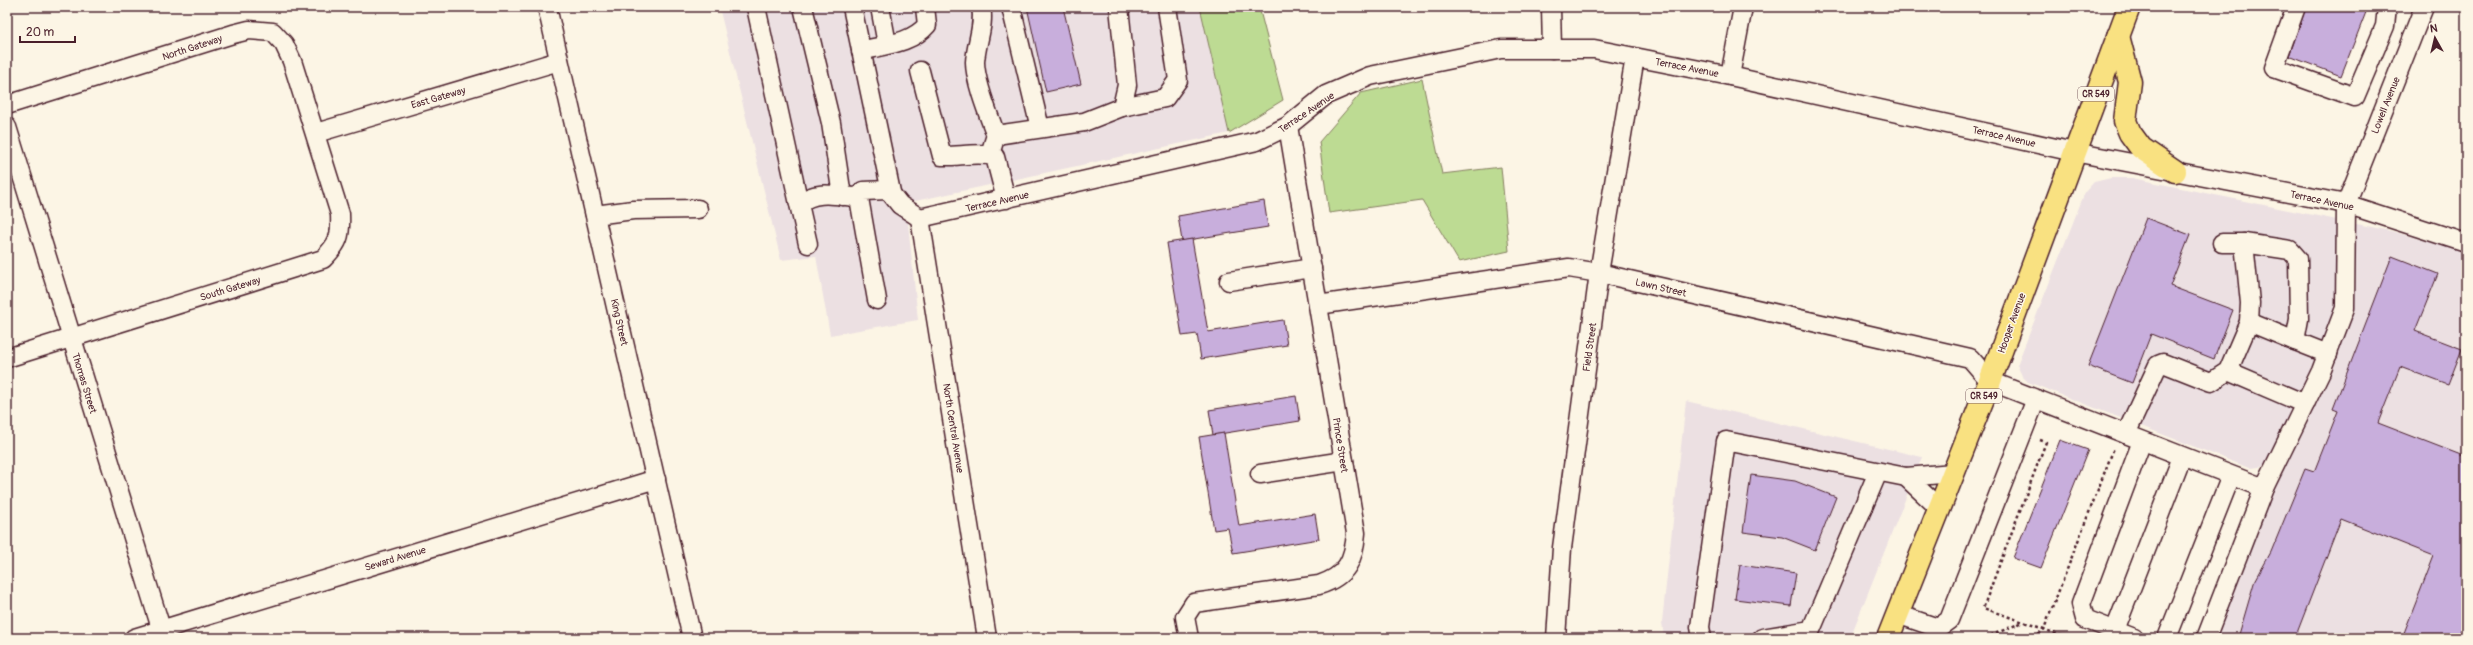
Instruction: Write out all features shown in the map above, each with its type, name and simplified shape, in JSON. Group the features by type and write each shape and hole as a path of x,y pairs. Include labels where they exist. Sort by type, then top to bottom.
{"main road":[{"name":"Hooper Avenue","path":"1888,638 1990,381 2129,7"},
{"path":"2118,36 2130,82 2126,120 2130,133 2141,148 2175,171"}],"street":[{"name":"King Street","path":"547,7 692,638"},
{"path":"756,7 808,244"},
{"path":"803,7 831,123 877,300"},
{"path":"852,7 891,192 900,205 920,218"},
{"path":"880,7 887,44"},
{"path":"861,50 908,40 921,32 927,25 925,7"},
{"path":"981,7 982,16 975,63 983,100 996,135 990,154"},
{"path":"1011,7 1040,128"},
{"path":"1119,7 1127,85 1122,107"},
{"path":"996,135 1084,122 1122,107 1164,98 1178,80 1167,7"},
{"path":"1551,7 1552,49"},
{"path":"1730,76 1743,7"},
{"path":"2296,7 2274,68 2355,97 2385,26 2387,7"},
{"name":"Lowell Avenue","path":"2346,204 2424,7"},
{"name":"North Gateway","path":"7,105 233,34 257,31 273,32 284,44 292,61 316,133"},
{"name":"Terrace Avenue","path":"920,218 1257,141 1288,126 1326,95 1370,76 1501,49 1594,49 1730,76 2074,152 2346,204 2466,243"},
{"name":"Field Street","path":"1556,638 1562,548 1599,273 1635,57"},
{"name":"East Gateway","path":"316,133 559,61"},
{"path":"920,71 942,156 990,154 995,157 1006,199"},
{"name":"Prince Street","path":"1189,638 1186,617 1194,603 1319,585 1334,580 1347,567 1354,552 1356,532 1288,126"},
{"name":"Thomas Street","path":"7,127 163,634"},
{"name":"South Gateway","path":"7,358 323,259 335,247 340,226 340,214 316,133"},
{"path":"799,204 812,195 850,197 863,191 888,190 891,192"},
{"path":"2206,638 2264,488 2328,354 2345,308 2346,204"},
{"path":"595,215 632,210 698,209"},
{"name":"North Central Avenue","path":"920,218 987,638"},
{"path":"2222,243 2244,243 2290,250 2298,259 2299,319 2295,341"},
{"path":"2134,638 2085,619 2081,604 2124,442 2158,365 2163,363 2211,382 2228,371 2249,322 2250,303 2244,243"},
{"path":"1229,281 1312,268"},
{"name":"Lawn Street","path":"1318,305 1568,268 1599,273 1970,358 1990,381"},
{"path":"2249,322 2328,354"},
{"path":"2228,371 2305,404"},
{"path":"1990,381 2036,399 2124,442 2182,457 2264,488"},
{"path":"1897,614 1938,628 1949,620 2036,399"},
{"path":"1702,638 1700,627 1726,441 1906,478 1953,473"},
{"path":"2114,630 2182,457"},
{"path":"1260,474 1344,461"},
{"path":"1762,638 1810,630 1878,472"},
{"path":"2167,638 2231,476"},
{"name":"Seward Avenue","path":"134,638 163,634 656,478"},
{"path":"1906,478 1939,508"}],"path":[{"path":"2034,438 2046,442 1983,608 2044,629 2065,638"},
{"path":"2107,445 2124,442"},
{"path":"2034,638 2044,629 2124,442"},
{"path":"1985,638 2023,622"}],"shaded area":[{"path":"719,7 1200,7 1229,133 906,203 918,320 830,335 816,256 781,260"},
{"path":"2111,178 2132,178 2391,231 2466,252 2466,638 2198,638 2267,463 2259,467 2249,468 2028,382 2022,376 2017,365 2085,192 2094,182"},
{"path":"1686,401 1922,457 1850,638 1664,638 1662,622"}],"green space":[{"path":"1200,7 1259,7 1283,100 1229,133"},
{"path":"1422,79 1442,174 1501,167 1509,251 1459,262 1422,200 1329,213 1319,142 1361,93"}],"building":[{"path":"1027,7 1063,7 1081,84 1046,92"},
{"path":"2306,7 2368,7 2341,76 2289,56"},
{"path":"1264,201 1268,227 1182,241 1178,216"},
{"path":"2146,218 2190,235 2170,286 2233,310 2214,359 2151,334 2132,383 2088,366"},
{"path":"1192,239 1208,332 1283,320 1287,345 1201,359 1197,334 1182,336 1167,243"},
{"path":"2392,256 2438,274 2415,331 2462,349 2448,385 2400,367 2378,423 2466,457 2466,617 2458,638 2402,638 2434,556 2341,519 2295,638 2238,638 2254,583 2271,552 2305,469 2314,472 2338,411 2333,409"},
{"path":"1296,396 1300,421 1213,435 1209,410"},
{"path":"1224,433 1239,526 1315,514 1319,539 1233,553 1228,528 1214,530 1199,437"},
{"path":"2060,440 2088,450 2041,568 2013,558"},
{"path":"1751,475 1795,481 1836,497 1815,550 1782,537 1743,532"},
{"path":"1740,565 1796,573 1791,606 1735,599"}]}
